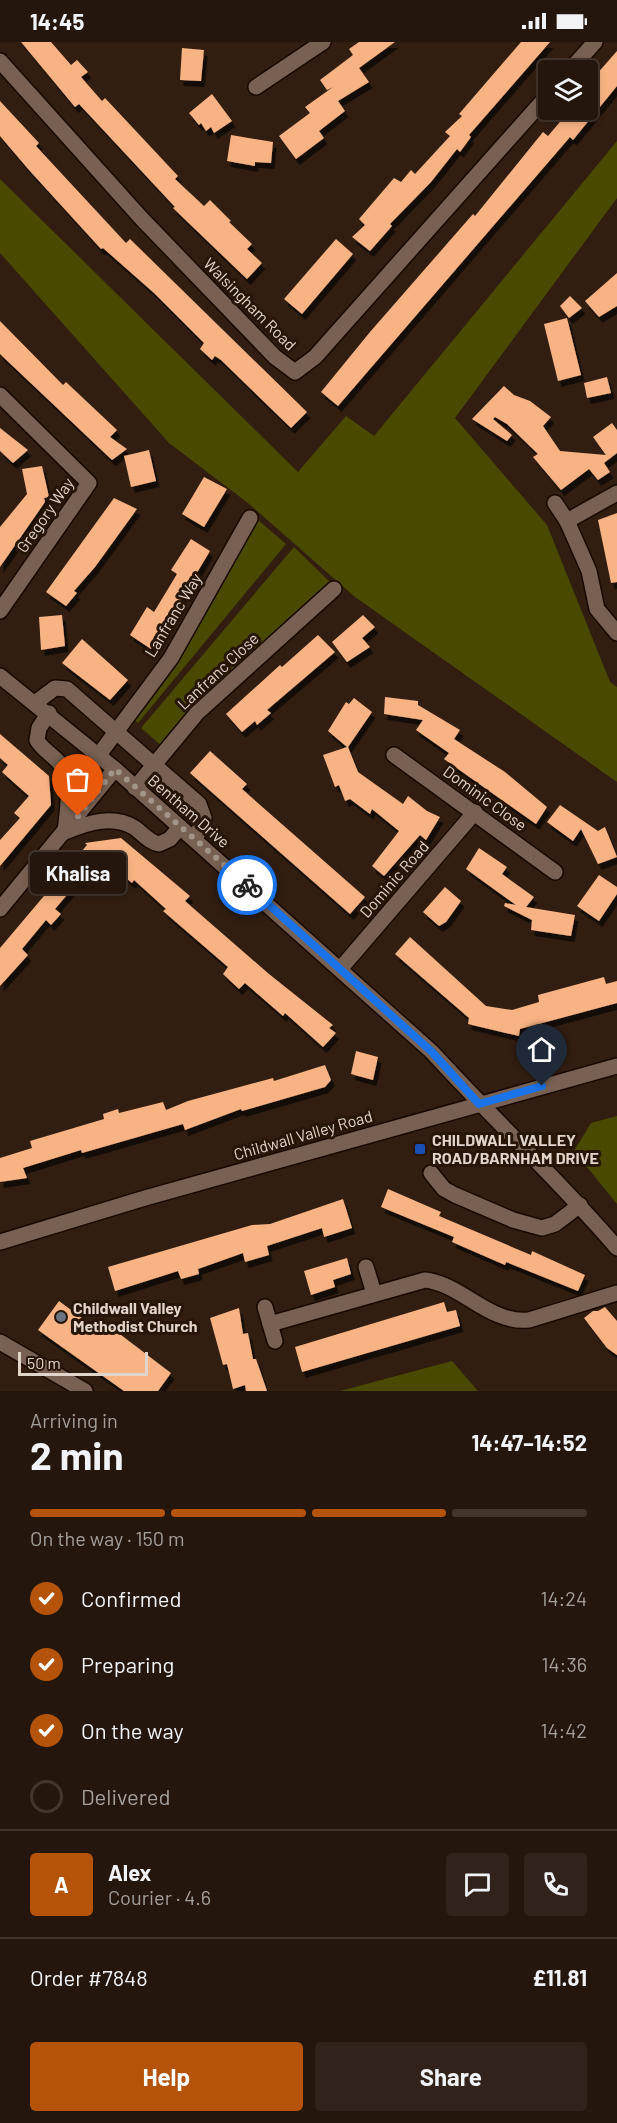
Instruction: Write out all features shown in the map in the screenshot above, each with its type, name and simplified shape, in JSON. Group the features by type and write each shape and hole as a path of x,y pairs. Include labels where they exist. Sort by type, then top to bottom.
{"street":[{"path":"256,87 323,42"},
{"path":"579,60 595,42"},
{"name":"Walsingham Road","path":"0,61 141,219 275,357 295,372 315,357 538,106"},
{"name":"Gregory Way","path":"0,395 89,483 0,611"},
{"path":"567,521 617,493"},
{"path":"555,503 567,521 589,571 597,609 617,633"},
{"name":"Lanfranc Way","path":"98,756 171,658 250,518"},
{"name":"Lanfranc Close","path":"135,788 197,713 334,590"},
{"name":"Bentham Drive","path":"0,676 49,713 115,769 341,968 432,1052 479,1104 530,1152 617,1248"},
{"path":"35,703 55,688 67,689 202,807 204,818 195,840"},
{"path":"49,713 39,728 38,740 61,765 66,776 68,788 66,832"},
{"name":"Dominic Close","path":"394,754 555,872"},
{"path":"0,909 66,832 115,769"},
{"name":"Dominic Road","path":"341,968 475,812"},
{"path":"66,832 96,822 112,821 127,825 159,844 166,842 180,826"},
{"name":"Childwall Valley Road","path":"0,1242 617,1066"},
{"path":"431,1173 444,1189 455,1195 535,1227 552,1227 580,1205"},
{"path":"366,1267 374,1293"},
{"path":"270,1324 421,1280 430,1280 508,1319 522,1321 617,1293"},
{"path":"265,1307 275,1341"},
{"path":"0,1342 85,1391"}],"shaded area":[{"path":"617,141 617,198 455,418 547,525 610,682 617,687 617,782 355,597 248,503 169,443 0,253 0,179 298,472 346,416 374,436"},
{"path":"258,520 286,544 138,723 133,719 207,608"},
{"path":"294,547 333,585 162,746 141,728"},
{"path":"617,1116 617,1204 574,1151 591,1123"},
{"path":"452,1361 478,1391 340,1391"}],"building":[{"path":"21,42 51,42 71,65 77,60 88,72 81,77 102,101 105,98 178,176 175,179 204,206 210,200 231,221 229,222 252,244 247,249 262,263 247,279 173,208 175,207 79,104 75,107"},
{"path":"359,42 395,42 359,68 369,82 338,101 345,111 319,131 324,138 296,159 279,136 310,113 305,107 333,87 327,90 320,80 353,55 349,49"},
{"path":"521,42 550,42 469,135 471,137 460,152 457,149 431,182 390,224 392,226 370,251 352,237 365,225 359,219 394,178 401,182 411,170 415,174 450,136 445,132 462,116 459,114"},
{"path":"182,48 204,50 201,81 180,80"},
{"path":"617,51 617,86 598,109 598,73"},
{"path":"212,94 232,121 214,133 211,127 206,131 201,123 199,125 189,113"},
{"path":"0,101 39,143 36,146 126,243 130,239 307,412 291,428 221,360 215,356 212,360 200,349 204,343 154,293 103,248 101,249 29,170 0,136"},
{"path":"562,120 589,120 573,140 570,137 338,406 321,392 473,214 475,216 543,132 548,136"},
{"path":"231,135 273,142 271,163 255,162 255,166 227,161"},
{"path":"336,239 353,254 302,314 284,299"},
{"path":"617,273 617,306 599,317 585,301"},
{"path":"570,296 582,308 569,318 560,306"},
{"path":"567,318 581,375 558,381 544,324"},
{"path":"0,321 63,385 66,382 117,430 110,437 127,449 112,460 0,354"},
{"path":"607,377 611,393 587,398 584,383"},
{"path":"504,386 514,395 530,401 551,417 543,426 560,451 606,455 593,437 612,423 617,430 617,453 604,463 610,472 598,480 589,469 561,490 533,457 538,454 507,424 495,417 493,419 512,435 507,441 472,419"},
{"path":"0,428 28,450 13,463 0,451"},
{"path":"149,450 156,481 131,487 124,456"},
{"path":"42,466 49,497 44,498 45,502 0,567 0,527 27,494 22,469"},
{"path":"204,477 227,489 204,527 182,514"},
{"path":"114,498 137,509 95,567 74,591 77,593 66,606 46,592"},
{"path":"617,513 617,582 611,583 598,520"},
{"path":"191,539 210,551 151,649 130,635 147,607 154,612 177,574 171,570"},
{"path":"62,615 65,646 41,650 39,617"},
{"path":"363,615 375,627 362,638 370,647 347,662 332,642"},
{"path":"318,635 335,652 267,710 271,713 257,725 255,721 242,732 226,714 280,665 282,667"},
{"path":"82,639 128,680 110,700 62,663"},
{"path":"385,697 418,701 418,705 460,730 454,739 505,772 547,807 536,824 444,759 449,753 416,730 423,720 384,714"},
{"path":"354,698 372,712 348,747 358,772 403,804 408,796 427,811 440,817 426,840 420,835 384,876 372,866 399,831 372,809 370,814 350,799 345,801 339,785 335,787 323,755 347,747 328,731 346,702 349,704"},
{"path":"0,734 49,776 51,805 0,866 0,840 20,818 14,813 29,796 2,772 8,765 0,758"},
{"path":"210,751 247,784 242,789 365,897 350,914 190,773"},
{"path":"560,805 598,831 605,827 617,857 598,864 581,829 573,841 547,822"},
{"path":"121,838 190,896 185,901 269,974 333,1025 329,1028 336,1033 323,1047 285,1013 283,1016 245,983 239,989 223,974 228,967 163,911 166,909 134,880 132,883 100,856 55,909 61,914 51,925 46,920 22,949 28,955 0,986 0,948 87,845 85,843"},
{"path":"479,848 507,867 502,874 534,897 526,907 575,915 571,936 531,930 532,920 504,906 505,903 516,905 466,869"},
{"path":"599,875 617,887 617,894 599,921 577,906"},
{"path":"445,887 461,901 446,922 439,926 423,912"},
{"path":"410,937 486,1006 512,1010 539,1002 538,995 604,977 606,984 617,981 617,1003 520,1029 519,1036 468,1024 469,1018 395,954"},
{"path":"356,1051 378,1057 373,1080 351,1074"},
{"path":"325,1065 331,1080 325,1087 242,1111 241,1109 185,1130 183,1124 82,1153 81,1150 23,1168 27,1178 0,1182 0,1158 32,1148 30,1141 104,1119 103,1114 118,1109 119,1113 163,1102 166,1110 188,1101 273,1078 274,1081"},
{"path":"388,1189 441,1212 439,1216 531,1255 532,1251 585,1275 578,1291 506,1262 505,1265 452,1242 454,1237 381,1207"},
{"path":"343,1199 352,1228 324,1237 322,1228 267,1246 269,1255 245,1262 243,1253 198,1269 199,1274 181,1279 178,1271 115,1291 108,1267 252,1225 270,1224"},
{"path":"347,1258 351,1274 333,1280 335,1287 311,1295 304,1271"},
{"path":"59,1301 102,1333 108,1325 171,1373 158,1391 124,1391 38,1330"},
{"path":"444,1302 447,1312 456,1310 460,1326 302,1372 295,1347"},
{"path":"605,1307 617,1321 617,1355 607,1348 584,1318 593,1311"},
{"path":"239,1308 243,1334 248,1333 253,1359 256,1359 267,1391 246,1391 245,1385 233,1389 227,1364 223,1365 210,1318"}],"way so far":[{"path":"78,816 115,769 247,885"}],"place":[{"name":"Khalisa","path":"78,816"},
{"name":"CHILDWALL VALLEY ROAD/BARNHAM DRIVE","path":"420,1149"},
{"name":"Childwall Valley Methodist Church","path":"61,1317"}],"route":[{"path":"247,885 432,1052 479,1104 542,1086"}]}
